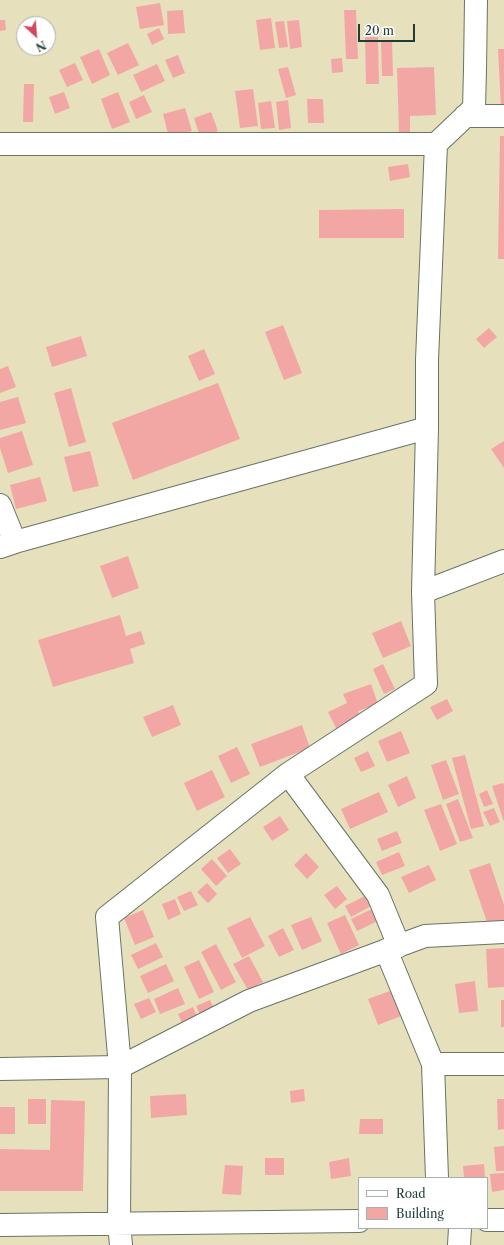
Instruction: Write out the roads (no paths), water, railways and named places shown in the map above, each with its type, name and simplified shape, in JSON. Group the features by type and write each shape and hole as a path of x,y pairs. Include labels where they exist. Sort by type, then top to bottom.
{"street":[{"path":"121,1245 119,1223 120,1067 107,917 288,774 426,684 423,592 427,360 436,144 474,108 476,0"},
{"path":"465,116 504,116"},
{"path":"0,144 436,144"},
{"path":"0,505 8,544 427,428"},
{"path":"423,592 504,560"},
{"path":"288,774 378,895 393,948 433,1064 437,1177"},
{"path":"0,1069 120,1067 249,1000 425,936 504,932"},
{"path":"433,1064 504,1064"},
{"path":"488,1220 504,1220"},
{"path":"0,1225 358,1221"},
{"path":"459,1245 460,1229"}]}
